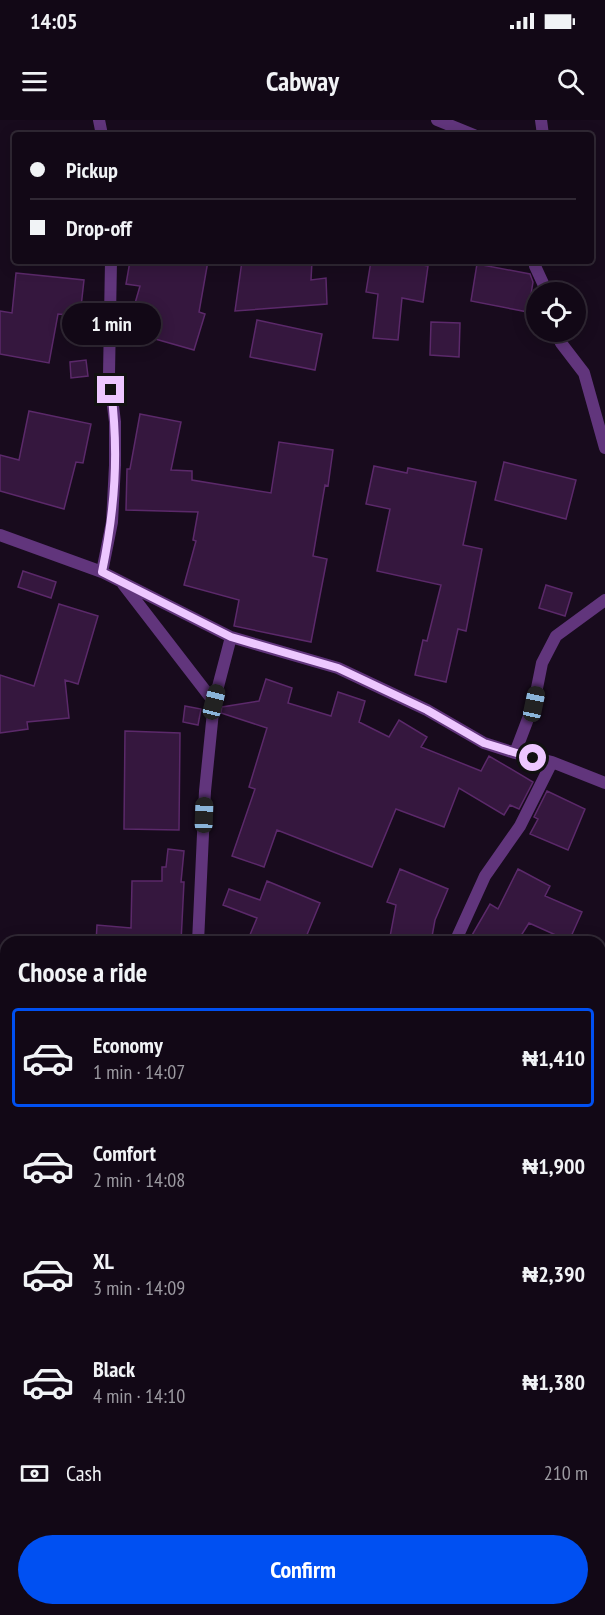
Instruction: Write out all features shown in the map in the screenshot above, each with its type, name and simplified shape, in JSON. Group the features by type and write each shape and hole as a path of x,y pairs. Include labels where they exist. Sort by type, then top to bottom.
{"street":[{"path":"437,120 467,132"},
{"path":"102,572 112,522 115,465 115,422 109,374 111,264"},
{"path":"536,267 543,282"},
{"path":"561,342 584,373 605,448"},
{"path":"0,535 121,580 231,637 338,668 427,710 484,743 552,762 605,783"},
{"path":"121,580 214,702"},
{"path":"515,753 534,704 542,663 556,636 605,600"},
{"path":"198,936 205,791 214,702 231,637"},
{"path":"458,936 485,876 520,826 552,762"}],"building":[{"path":"129,264 207,264 199,312 205,314 194,350 127,331 140,286 126,284"},
{"path":"242,264 312,264 311,280 326,278 327,304 235,311"},
{"path":"371,264 428,266 423,302 402,298 398,340 373,338 378,294 366,292"},
{"path":"477,264 530,274 533,282 526,282 526,312 471,301"},
{"path":"16,273 84,280 80,316 58,314 49,363 0,354 0,311 12,313"},
{"path":"257,320 322,334 315,370 250,357"},
{"path":"431,322 460,323 459,357 430,355"},
{"path":"86,360 88,376 71,378 70,362"},
{"path":"29,411 91,424 83,463 76,462 64,509 0,491 0,455 19,460"},
{"path":"140,414 181,422 171,470 192,471 192,480 271,493 279,442 333,450 313,556 327,559 311,642 234,626 239,600 184,585 196,541 193,540 198,512 126,510 127,469 130,469"},
{"path":"504,462 576,480 566,519 495,500"},
{"path":"374,466 407,473 408,468 476,482 463,545 482,549 466,631 458,629 446,682 415,675 423,640 427,641 441,585 377,571 390,509 366,504"},
{"path":"23,571 56,582 51,598 18,587"},
{"path":"546,585 572,593 565,616 539,608"},
{"path":"59,604 98,616 78,684 65,680 69,718 27,722 28,729 0,733 0,675 34,686"},
{"path":"266,679 292,688 288,703 331,716 338,692 365,701 359,722 389,737 399,720 427,737 421,747 481,771 489,756 533,782 519,809 510,805 504,815 459,788 444,827 396,809 372,867 277,830 264,867 232,856 255,789 249,787 267,728 221,713 222,707 259,701"},
{"path":"185,706 201,709 198,725 183,722"},
{"path":"125,731 180,733 179,830 124,829"},
{"path":"547,791 585,809 568,850 530,834 538,819 534,817"},
{"path":"168,849 184,851 181,882 184,882 181,936 96,936 97,925 131,928 132,881 162,881 162,867 166,867"},
{"path":"400,869 448,889 435,920 432,936 390,936 396,905 387,902"},
{"path":"518,869 550,886 545,896 582,912 571,936 558,936 529,923 521,936 471,936 490,904 498,909"},
{"path":"267,881 320,903 306,936 250,936 257,918 223,905 229,889 260,900"}],"route":[{"path":"111,390 115,422 115,465 112,522 102,572 231,637 338,668 427,710 484,743 533,758"}]}
